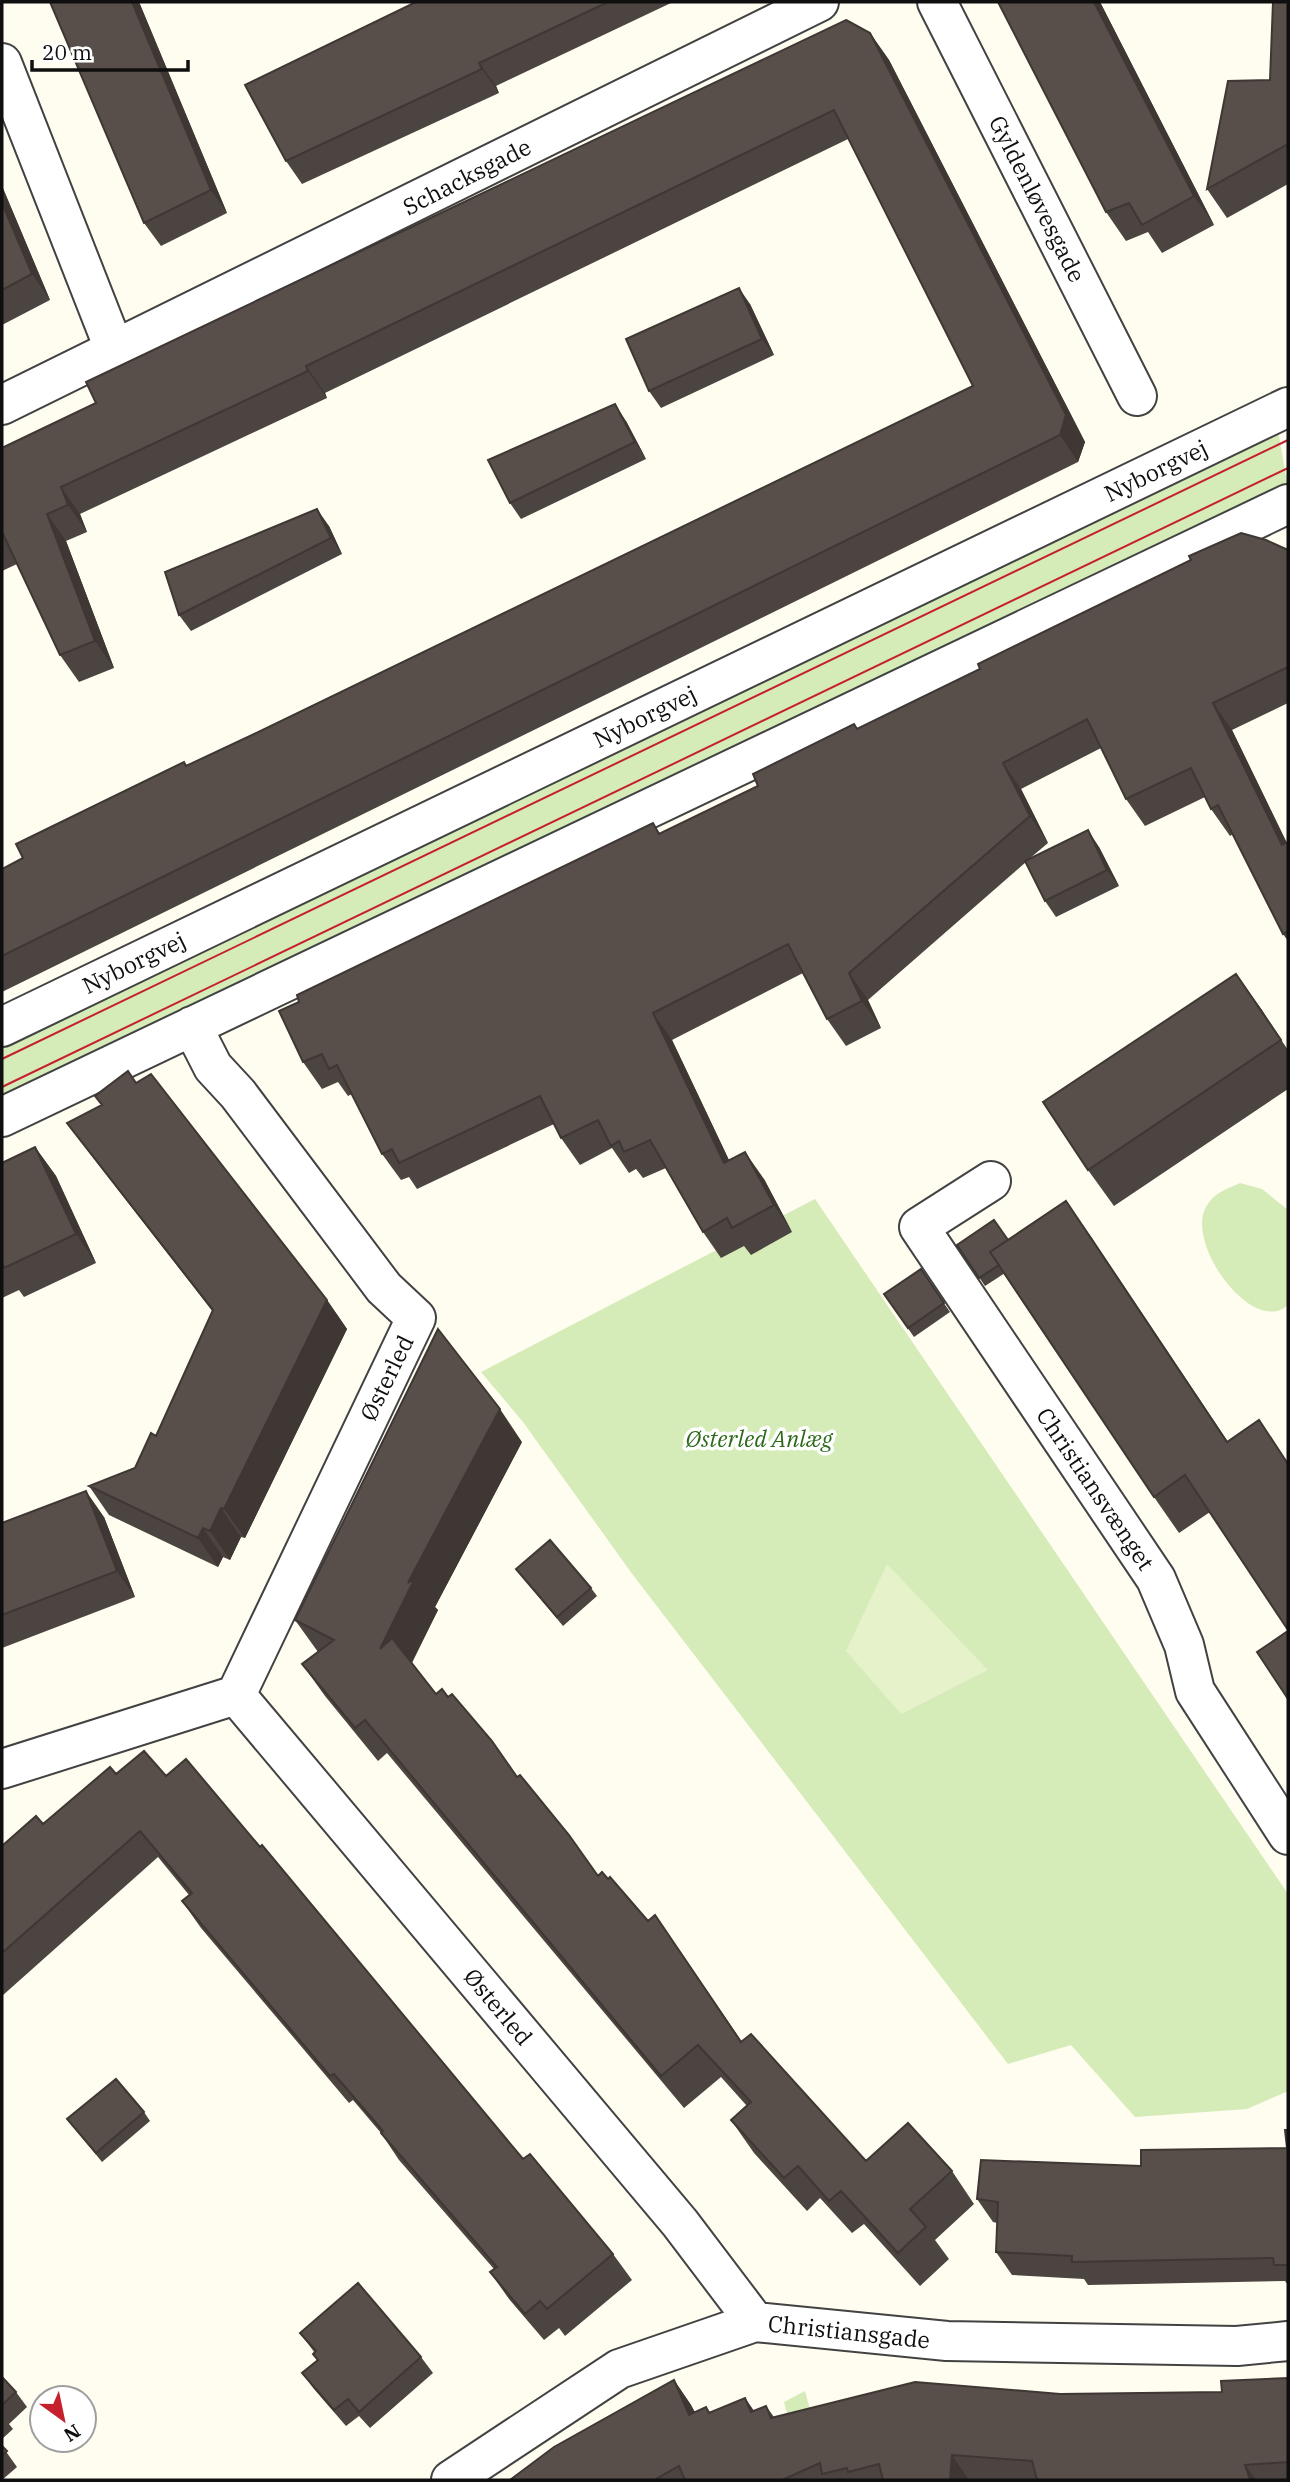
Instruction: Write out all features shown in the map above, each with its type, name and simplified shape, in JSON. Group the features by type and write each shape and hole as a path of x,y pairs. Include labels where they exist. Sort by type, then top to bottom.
{"street":[{"name":"Schacksgade","path":"2,405 819,2"},
{"name":"Gyldenløvesgade","path":"937,2 1138,396"},
{"path":"2,63 115,351"},
{"name":"Nyborgvej","path":"2,1027 1288,408"},
{"path":"2,1118 1288,504"},
{"name":"Østerled","path":"192,1026 212,1067 238,1094 384,1288 416,1318 236,1695 671,2213 755,2322"},
{"name":"Christiansvænget","path":"991,1181 919,1227 1156,1579 1184,1645 1195,1690 1288,1835"},
{"path":"2,1769 236,1695"},
{"name":"Christiansgade","path":"451,2480 619,2369 755,2322 947,2341 1237,2346 1288,2341"}],"green space":[{"path":"1278,430 1288,488 2,1104 2,1041"},
{"path":"1240,1183 1262,1189 1288,1210 1288,1305 1274,1311 1257,1308 1241,1298 1213,1263 1205,1242 1202,1223 1206,1207 1216,1195"},
{"name":"Østerled Anlæg","path":"815,1199 1288,1894 1288,2091 1247,2109 1135,2117 1071,2045 1008,2064 633,1575 523,1422 481,1372"},
{"path":"887,1564 988,1670 901,1714 846,1651"},
{"path":"805,2391 829,2480 805,2480 784,2402"}],"building":[{"path":"50,2 132,2 211,190 144,223"},
{"path":"416,2 608,2 479,63 482,69 286,161 245,85"},
{"path":"998,2 1094,2 1194,196 1142,225 1129,203 1106,212"},
{"path":"1273,2 1288,2 1288,144 1207,189 1228,81 1270,80"},
{"path":"846,20 870,33 1066,415 1060,435 2,956 2,869 23,858 16,844 184,762 186,766 250,736 973,386 834,110 306,366 308,371 61,487 68,505 47,514 95,641 60,655 2,535 2,448 96,403 86,382"},
{"path":"2,203 32,274 2,290"},
{"path":"739,288 762,339 649,391 626,339"},
{"path":"615,404 635,442 510,503 488,460"},
{"path":"317,509 331,538 179,615 165,572"},
{"path":"1241,533 1288,550 1288,667 1213,703 1282,845 1288,842 1288,931 1283,934 1218,805 1211,809 1191,768 1126,799 1087,719 1003,763 1030,816 849,973 862,1001 827,1019 788,944 653,1013 724,1163 745,1152 774,1205 732,1228 727,1218 703,1232 650,1140 624,1152 619,1141 611,1146 598,1120 561,1138 540,1096 399,1163 392,1149 382,1154 337,1065 329,1069 322,1054 303,1062 279,1011 299,1002 297,995 653,823 659,834 758,786 753,774 854,724 857,729 980,669 978,664 1191,560 1189,556"},
{"path":"1088,830 1107,870 1045,901 1025,861"},
{"path":"1236,974 1281,1040 1088,1170 1043,1102"},
{"path":"128,1071 136,1083 151,1074 327,1300 224,1509 221,1508 210,1531 203,1528 198,1538 89,1486 135,1468 151,1433 156,1436 213,1310 67,1123 102,1105 95,1096"},
{"path":"35,1147 76,1234 4,1268 2,1163"},
{"path":"1066,1201 1227,1442 1259,1420 1288,1464 1288,1630 1185,1475 1154,1497 990,1252"},
{"path":"994,1220 1008,1240 990,1252 999,1265 979,1278 957,1245"},
{"path":"921,1269 944,1303 908,1328 884,1294"},
{"path":"438,1329 500,1409 408,1583 415,1578 380,1649 392,1638 436,1694 442,1689 448,1697 452,1694 492,1741 517,1777 520,1775 569,1835 598,1876 602,1872 608,1879 610,1877 648,1921 655,1915 741,2042 751,2034 866,2161 908,2123 952,2171 910,2209 926,2227 898,2253 841,2191 829,2201 798,2166 784,2178 731,2120 751,2102 698,2045 661,2076 365,1720 355,1728 302,1664 334,1640 295,1620"},
{"path":"86,1491 117,1571 2,1615 2,1523"},
{"path":"550,1540 591,1588 557,1617 516,1569"},
{"path":"1288,1631 1288,1699 1257,1652"},
{"path":"144,1751 166,1776 186,1759 260,1847 262,1845 523,2159 530,2154 613,2254 547,2309 540,2301 525,2314 490,2272 497,2267 381,2133 383,2131 334,2074 330,2076 182,1901 192,1893 140,1831 2,1953 2,1846 36,1816 43,1824 110,1767 116,1774"},
{"path":"116,2079 144,2112 96,2153 67,2119"},
{"path":"1285,2130 1288,2130 1288,2265 1274,2265 1273,2258 1072,2262 1072,2256 996,2252 998,2202 977,2199 981,2160 1141,2166 1141,2150 1287,2148"},
{"path":"358,2283 421,2357 359,2412 348,2399 334,2410 302,2373 318,2360 313,2354 316,2351 300,2333"},
{"path":"2,2377 16,2392 2,2405"},
{"path":"1288,2378 1288,2462 1245,2465 1250,2480 1037,2480 1032,2461 952,2455 950,2480 883,2480 879,2464 848,2472 847,2468 822,2474 820,2463 782,2480 685,2480 679,2466 654,2480 510,2480 554,2447 674,2380 689,2415 706,2407 709,2413 745,2398 751,2412 766,2406 771,2418 915,2382 1060,2394 1222,2392 1221,2381"}],"tram line":[{"path":"2,1059 1288,440"},
{"path":"2,1087 1288,468"}]}
